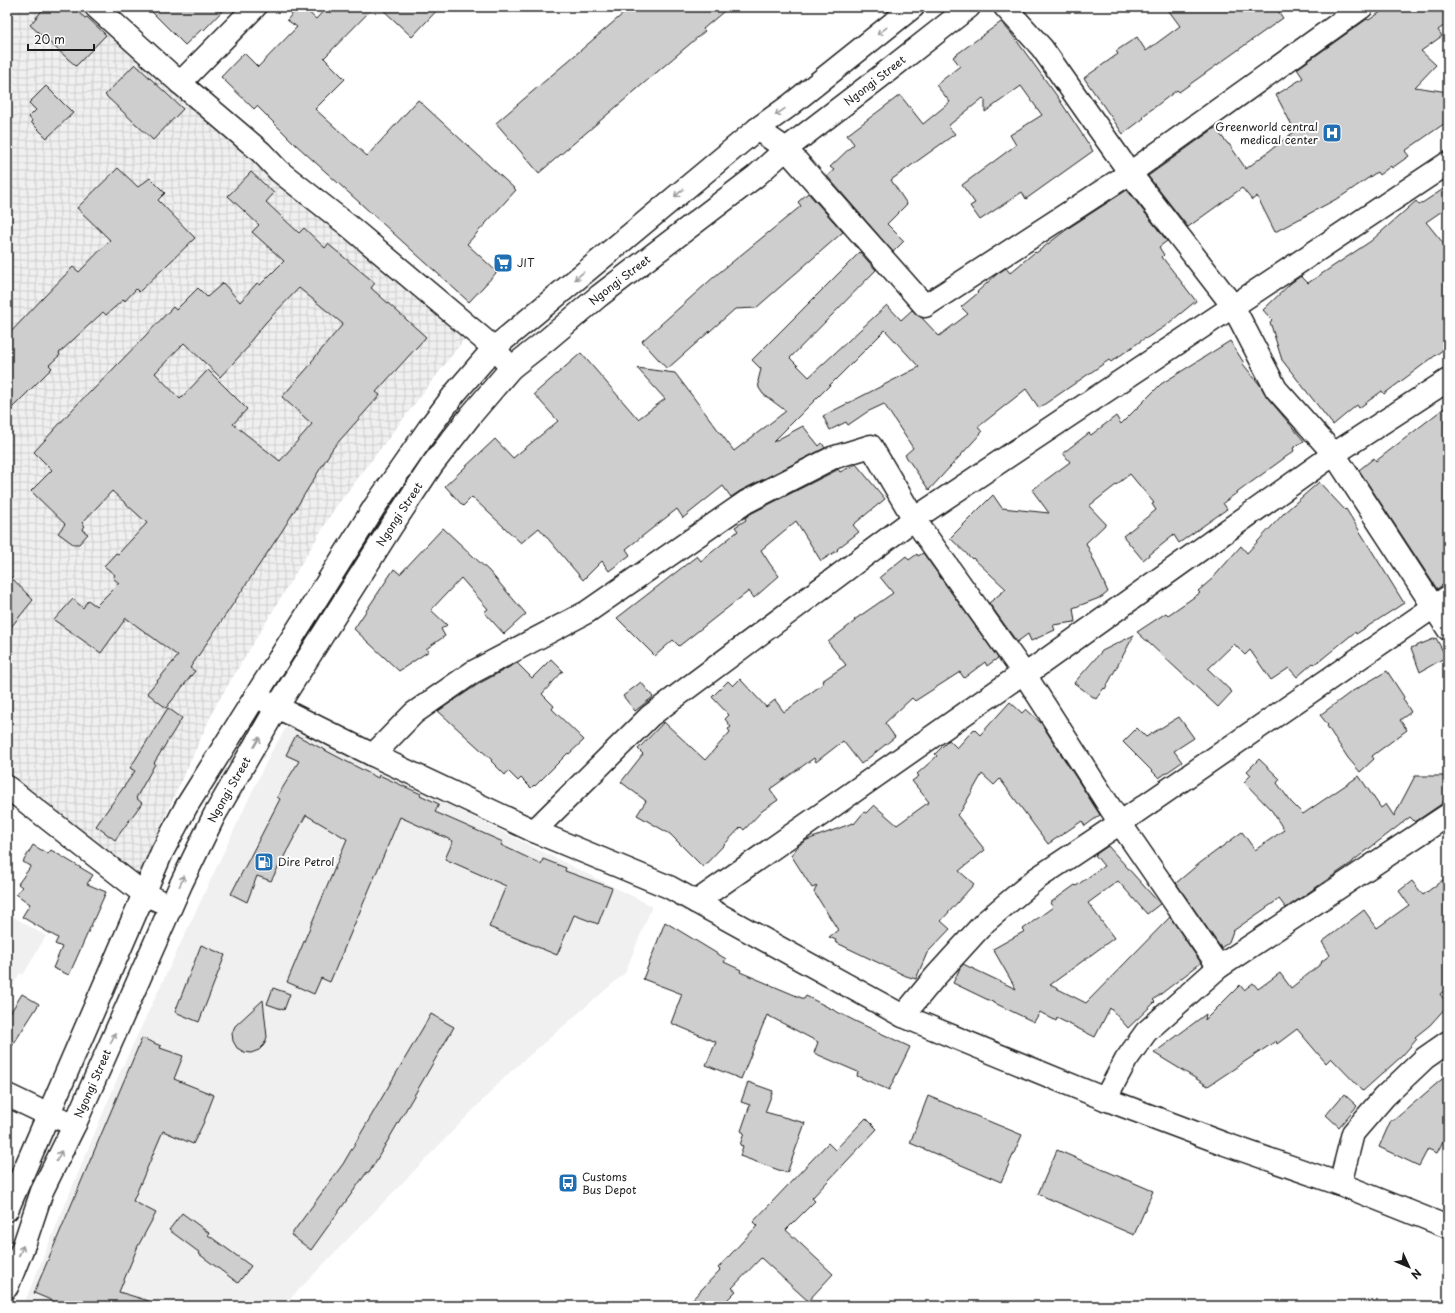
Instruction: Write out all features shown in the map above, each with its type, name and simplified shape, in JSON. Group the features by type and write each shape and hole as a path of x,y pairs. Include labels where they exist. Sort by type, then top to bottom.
{"street":[{"path":"96,7 180,83 261,152 279,171 349,226 494,348 511,368"},
{"path":"180,83 255,7"},
{"path":"7,1210 19,1179 49,1115 162,852 186,807 375,506 456,392 494,348 757,129 913,7"},
{"name":"Ngongi Street","path":"7,1287 25,1242 42,1191 75,1124 171,906 214,816 277,707 387,533 432,465 511,368 599,296 756,176 786,149 969,7"},
{"path":"1005,7 1042,48 1130,173 1233,306 1276,389 1334,454 1441,602 1448,629"},
{"path":"757,129 786,149 925,306 1130,173 1362,7"},
{"path":"534,831 650,716 914,519 1448,163"},
{"path":"696,902 1023,673 1025,674 1334,454 1448,380"},
{"path":"373,755 414,713 473,672 587,612 746,502 832,458 871,446 914,519 1025,674 1120,823 1219,967"},
{"path":"903,1016 935,977 985,922 1036,879 1441,602"},
{"path":"255,696 373,755 534,831 669,887 903,1016 1105,1099 1225,1144 1340,1184 1448,1227"},
{"path":"7,787 144,894 171,906"},
{"path":"1105,1099 1126,1060 1146,1032 1219,967 1448,815"},
{"path":"1340,1184 1353,1133 1384,1097 1425,1058 1448,1042"},
{"path":"7,1095 49,1115 75,1124"}],"shaded area":[{"path":"7,7 78,7 228,140 472,329 335,508 216,705 137,878 7,777"},
{"path":"287,726 652,906 625,973 509,1073 283,1306 23,1306 120,1072 270,754"},
{"path":"7,913 46,936 23,975 20,973 7,996"}],"building":[{"path":"45,7 73,7 85,18 87,17 106,35 76,66 30,25"},
{"path":"147,7 226,7 204,30 202,29 185,45"},
{"path":"298,7 303,7 316,19 327,7 374,7 324,58 345,79 315,109 367,156 418,100 516,190 467,244 497,272 469,302 294,143 257,106 254,109 221,77 244,53 258,67 297,27 287,20"},
{"path":"380,7 440,7 412,37"},
{"path":"631,7 729,7 703,29 705,31 539,173 496,123"},
{"path":"1166,7 1275,7 1283,18 1179,92 1177,90 1143,116 1144,118 1123,134 1084,78 1118,54 1116,51 1137,37 1146,51 1180,26"},
{"path":"1388,7 1442,7 1448,16 1448,23 1438,30 1442,36 1421,51 1436,65 1415,87 1448,92 1448,121 1405,151 1409,156 1392,168 1391,166 1379,175 1377,172 1342,196 1275,232 1257,196 1252,200 1242,188 1188,227 1148,176 1215,128 1229,144 1246,169 1295,131 1276,95 1303,78 1297,69 1367,19 1369,20"},
{"path":"1001,22 1011,33 1057,96 1093,151 1026,199 1022,192 980,220 970,206 975,203 962,185 1016,145 1010,135 1042,115 1021,86 985,112 985,100 983,98 948,126 955,134 891,180 907,204 887,224 904,241 893,252 827,176 834,170 830,167 854,144 847,135 900,95 923,124 950,102 936,85 960,66 953,57"},
{"path":"135,64 183,109 153,140 105,95"},
{"path":"46,86 73,113 47,138 31,122 32,121 29,117 36,110 29,103"},
{"path":"118,168 138,187 150,178 165,193 158,200 195,238 139,292 136,289 125,301 124,299 106,315 103,312 59,353 60,355 49,365 52,368 7,413 7,336 73,267 79,272 110,240 77,208"},
{"path":"251,172 274,193 266,202 299,233 304,228 325,248 328,244 375,283 371,288 426,337 376,392 380,395 333,448 282,531 190,668 195,671 166,708 147,693 178,656 126,618 101,653 54,620 73,599 83,608 88,600 96,606 119,583 113,578 115,575 104,566 116,553 118,554 147,523 112,491 82,523 85,526 82,530 88,534 79,544 73,544 58,533 65,524 31,491 52,470 34,452 90,391 91,392 173,307 176,310 198,288 207,297 223,283 240,302 257,283 260,285 284,261 252,232 259,225 228,196","holes":["299,288 343,324 311,362 312,363 282,397 312,424 280,461 233,424 247,409 208,370 180,399 155,373 184,343 220,377 250,345 248,344 266,322"]},
{"path":"1448,186 1448,207 1426,222 1448,249 1448,346 1384,394 1382,391 1359,408 1357,405 1333,425 1282,360 1270,322 1272,320 1263,310 1291,283 1301,276 1308,283 1371,241 1416,201 1419,205"},
{"path":"1127,190 1167,241 1159,247 1164,255 1162,257 1196,301 1164,327 1145,338 1111,362 1109,360 1039,408 1026,389 978,427 982,432 929,490 905,455 913,448 884,404 867,412 848,425 846,422 830,430 823,416 919,367 885,330 773,442 803,426 819,446 822,443 825,448 731,497 723,486 683,518 677,509 626,549 630,555 609,571 602,561 583,580 539,528 521,543 472,497 463,506 445,486 495,439 513,458 558,421 534,394 581,353 638,419 665,399 637,368 675,373 734,451 786,411 763,394 759,388 758,381 761,369 752,360 860,252 876,270 790,358 809,377 887,305 901,320 912,310 939,336 968,314 961,307 997,274 1006,268 1010,273 1035,252 1036,253 1070,227"},
{"path":"808,193 843,232 756,308 735,309 667,369 642,341 715,276 801,206 798,202"},
{"path":"1230,341 1244,363 1243,364 1260,385 1267,397 1304,441 1293,448 1294,451 1223,503 1227,509 1179,543 1174,535 1143,560 1123,536 1156,510 1152,504 1154,503 1130,474 1089,506 1106,524 1086,543 1108,592 1102,597 1073,608 1075,622 1053,625 1055,630 1031,641 1028,634 1017,642 989,603 1006,589 950,538 993,495 1002,508 1049,513 1032,490 1070,462 1063,453 1089,433 1091,435 1116,416 1121,424 1161,384"},
{"path":"1448,405 1448,581 1437,589 1359,470 1374,458 1376,461"},
{"path":"856,464 885,499 853,525 859,532 837,549 838,550 821,561 796,521 761,550 779,576 754,598 749,591 679,646 673,640 655,656 617,618 697,556 701,561 738,531 735,527 746,520 745,518 752,513 838,469 840,472"},
{"path":"1319,482 1345,510 1346,509 1404,603 1356,634 1355,632 1322,659 1314,664 1313,663 1297,677 1289,668 1271,680 1250,650 1245,655 1234,644 1208,669 1232,692 1218,707 1137,632 1166,613 1168,615 1200,593 1198,591 1212,579 1241,546 1247,553 1285,512"},
{"path":"443,528 489,571 526,614 504,634 484,612 488,609 461,578 431,610 447,625 441,629 445,636 426,649 429,651 399,671 354,629 394,569 400,574"},
{"path":"923,553 998,658 987,666 985,662 964,678 960,672 915,701 912,698 885,723 895,737 861,764 843,741 816,762 814,758 770,789 778,800 762,811 744,830 741,827 703,867 670,834 637,815 646,801 621,782 643,754 638,749 664,722 705,760 730,732 728,729 731,727 725,719 729,715 712,697 728,681 733,686 740,679 766,707 775,700 784,712 823,684 822,681 846,665 828,642 855,621 854,620 893,593 880,577 906,556 909,560 917,554 918,556"},
{"path":"7,573 33,600 7,632"},
{"path":"1134,635 1105,689 1104,688 1096,699 1074,683 1102,651"},
{"path":"1436,638 1446,657 1420,672 1411,648"},
{"path":"551,659 563,671 542,694 554,706 552,709 584,740 569,754 568,753 535,786 534,785 531,788 521,778 518,781 508,771 505,775 491,761 492,760 438,711 480,683 517,663 532,678"},
{"path":"1387,671 1404,697 1403,699 1411,712 1400,720 1407,730 1372,756 1374,759 1360,772 1348,758 1327,726 1328,725 1320,715 1351,692"},
{"path":"641,682 653,697 635,711 623,696"},
{"path":"1010,702 1022,713 1026,709 1041,723 1100,815 1085,826 1082,821 1048,844 1000,779 994,785 982,774 961,811 957,815 985,850 959,871 974,884 941,921 950,929 927,953 916,979 906,976 835,942 836,940 829,937 838,930 814,892 817,886 812,888 791,855 800,844 807,840 853,823 854,824 864,812 866,813 874,805 897,825 929,802 912,781 919,776 917,774 937,756 935,754 949,740 957,748 974,729 980,735"},
{"path":"168,708 182,718 154,763 155,764 136,798 142,803 115,840 96,826 135,771 130,768"},
{"path":"1179,717 1194,738 1174,751 1182,762 1159,778 1123,742 1137,728 1146,737"},
{"path":"296,735 378,778 379,775 421,794 420,795 439,804 435,812 503,842 501,845 541,864 543,859 566,868 565,871 612,888 598,924 574,915 557,955 489,927 506,886 445,859 453,841 400,817 330,982 321,978 314,994 287,982 347,839 306,815 271,881 257,876 247,902 231,894 280,799 277,797 299,761 286,755"},
{"path":"1259,759 1280,779 1277,783 1291,802 1303,814 1359,776 1381,808 1386,804 1394,816 1415,776 1448,776 1448,797 1440,805 1415,822 1410,817 1353,862 1286,908 1279,899 1233,931 1229,942 1221,948 1176,883 1242,832 1255,850 1284,830 1272,811 1244,782 1251,775 1247,771"},
{"path":"33,845 48,854 51,850 93,875 87,884 106,892 69,975 53,968 62,947 55,944 58,938 22,917 30,904 16,894 22,887 18,884 31,866 23,862"},
{"path":"1108,846 1160,904 1147,914 1118,881 1088,903 1114,938 1050,985 1086,1003 1170,917 1201,963 1153,1000 1155,1002 1128,1028 1110,1008 1095,1037 1057,1018 1056,1021 1040,1012 1034,1022 953,983 963,964 1016,989 993,949 1025,931 1023,929 1053,907 1050,903 1104,866 1095,855"},
{"path":"1448,876 1448,988 1440,994 1448,1005 1430,1025 1415,1037 1417,1039 1402,1056 1363,1091 1331,1058 1326,1063 1297,1029 1277,1044 1276,1041 1208,1086 1154,1053 1206,1014 1205,1020 1240,985 1244,990 1253,983 1258,989 1280,973 1291,988 1330,955 1322,942 1364,910 1377,928 1409,905 1399,891 1412,881 1423,895"},
{"path":"665,922 726,959 724,962 741,970 740,972 804,999 806,996 910,1047 889,1090 857,1076 858,1072 814,1053 818,1042 767,1015 741,1079 706,1065 716,1042 671,1023 682,994 643,979"},
{"path":"201,945 225,955 199,1022 175,1012"},
{"path":"273,988 290,994 284,1010 267,1004"},
{"path":"22,994 39,1004 7,1054 7,1018"},
{"path":"263,1000 267,1037 264,1045 259,1050 251,1053 244,1052 237,1048 233,1041 232,1033 235,1026"},
{"path":"431,1014 454,1027 369,1173 367,1172 311,1250 291,1235 343,1164"},
{"path":"142,1038 161,1046 160,1048 183,1056 174,1079 214,1095 203,1124 193,1144 163,1131 133,1201 156,1213 138,1246 119,1292 149,1301 149,1306 65,1306 34,1293"},
{"path":"1448,1074 1448,1131 1437,1153 1428,1149 1419,1166 1379,1147 1391,1120 1394,1120"},
{"path":"748,1082 773,1091 765,1112 805,1123 787,1173 740,1156 743,1146 740,1145 744,1133 741,1131 750,1105 741,1102"},
{"path":"1344,1094 1357,1106 1339,1127 1326,1115"},
{"path":"928,1096 1022,1135 1001,1182 910,1143"},
{"path":"866,1118 877,1129 812,1198 815,1201 786,1230 833,1274 808,1301 761,1258 732,1288 736,1291 721,1306 686,1306 720,1270 718,1268 757,1226 753,1222 828,1143 835,1150"},
{"path":"1057,1150 1153,1191 1134,1235 1038,1194"},
{"path":"182,1213 209,1233 208,1235 251,1266 238,1283 169,1230"}],"place":[{"name":"Greenworld central medical center","path":"1332,133"},
{"name":"JIT","path":"503,263"},
{"name":"Dire Petrol","path":"264,862"},
{"name":"Customs Bus Depot","path":"568,1183"}]}
